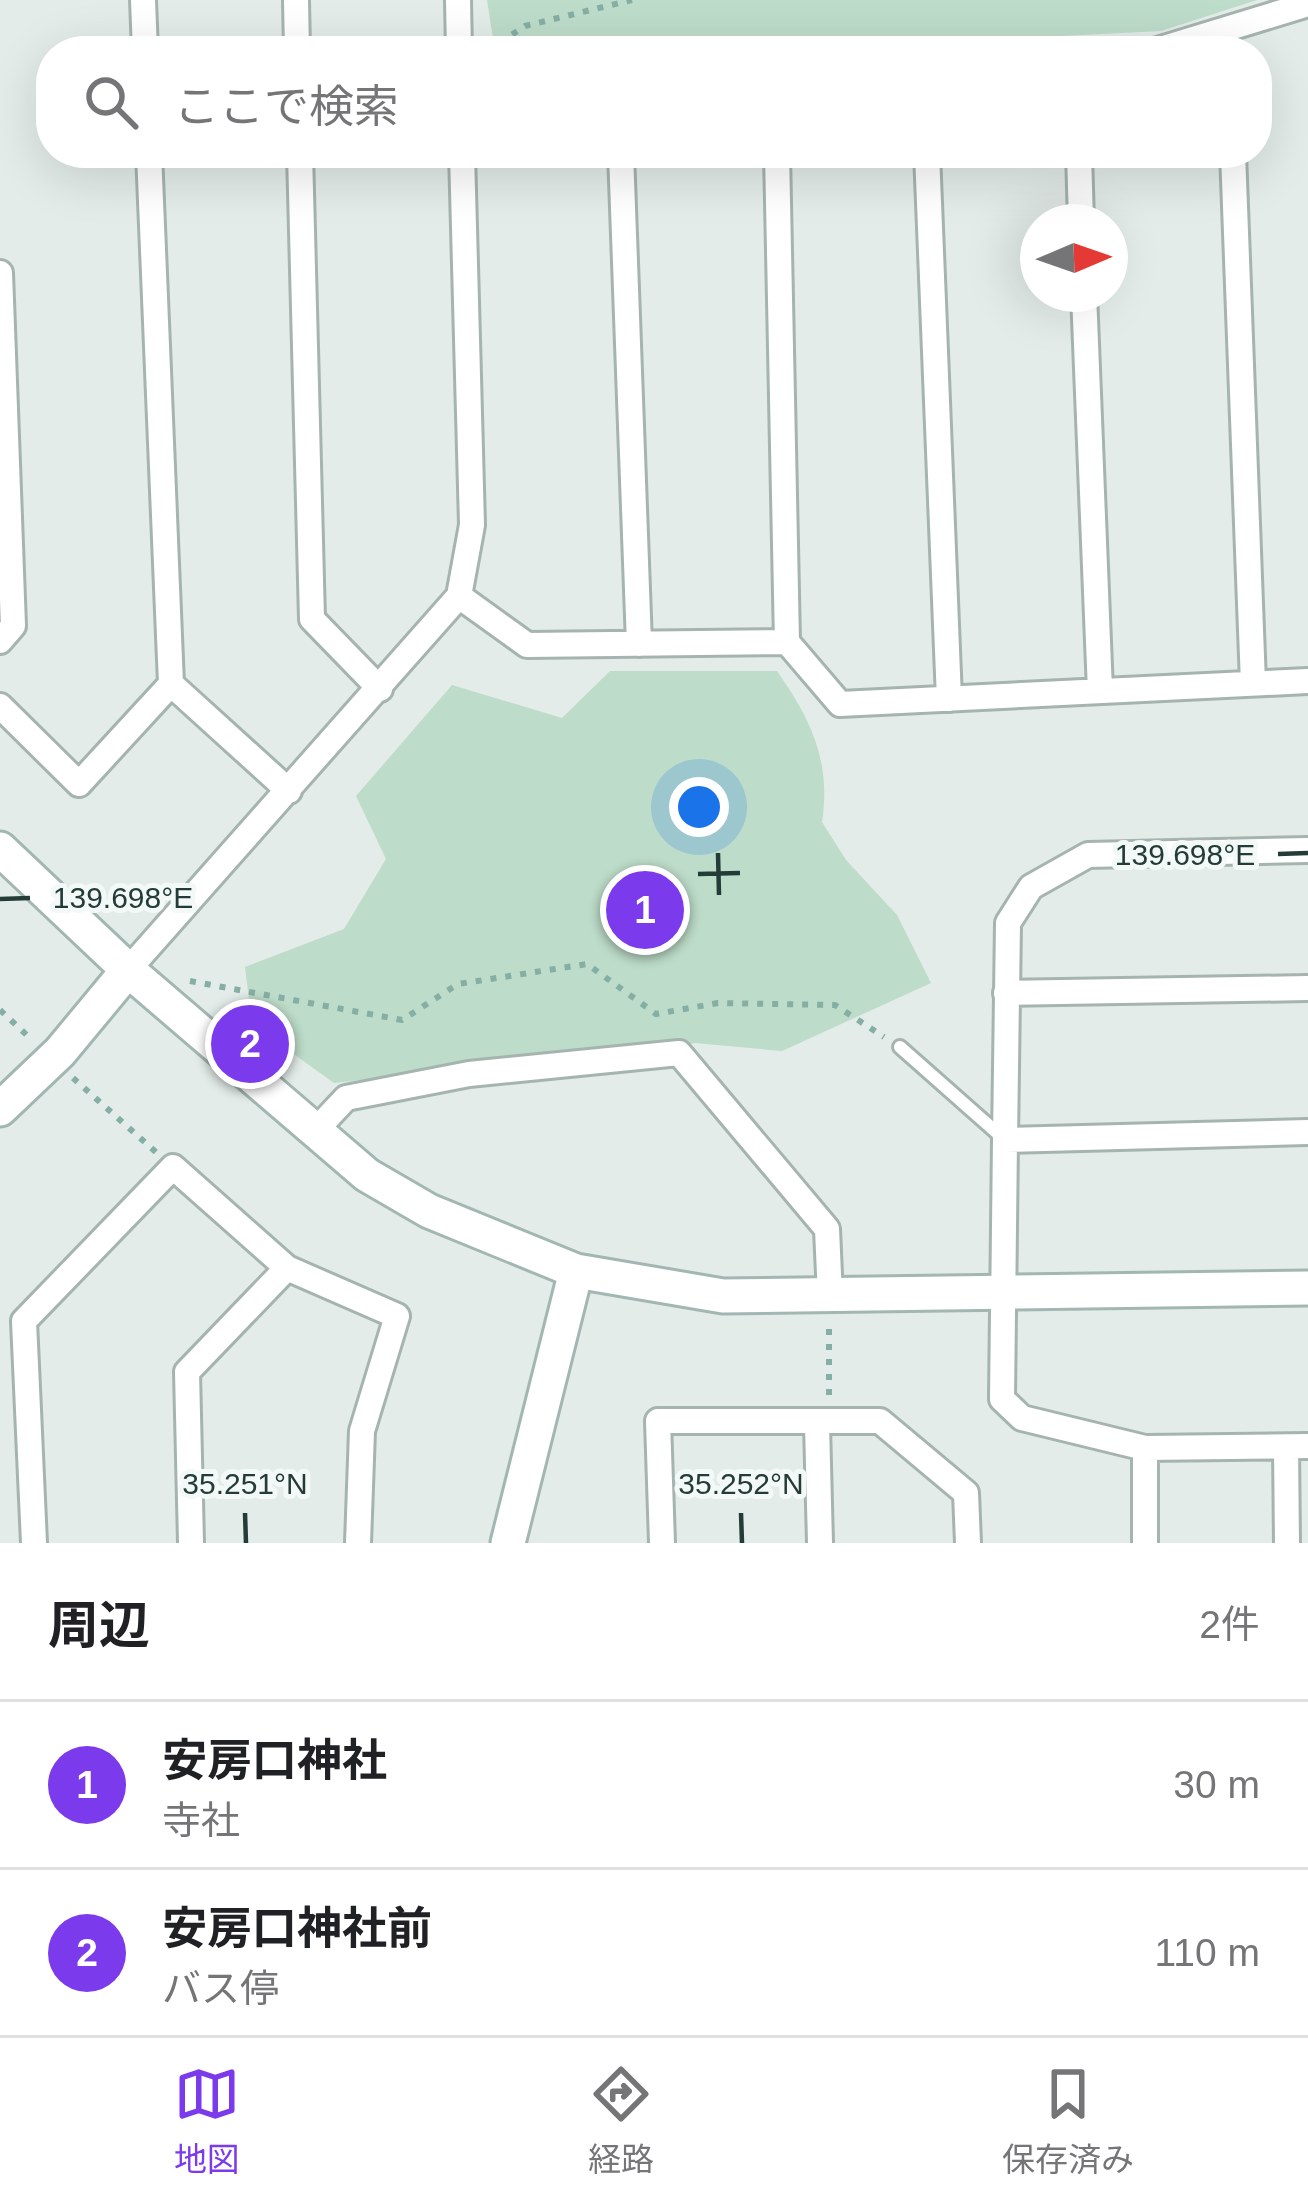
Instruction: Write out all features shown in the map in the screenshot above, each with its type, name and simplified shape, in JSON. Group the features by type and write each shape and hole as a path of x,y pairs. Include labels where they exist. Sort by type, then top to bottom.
{"street":[{"path":"143,0 144,36"},
{"path":"296,0 297,36"},
{"path":"458,0 459,36"},
{"path":"1239,36 1308,4"},
{"path":"0,706 80,784 171,684 150,168"},
{"path":"300,168 312,619 380,689"},
{"path":"0,1109 52,1059 459,596 472,525 462,168"},
{"path":"622,168 639,644"},
{"path":"777,168 788,642 840,704 1308,680"},
{"path":"928,168 950,699"},
{"path":"1079,168 1080,204"},
{"path":"1234,168 1253,683"},
{"path":"0,273 13,626 0,641"},
{"path":"1085,312 1100,691"},
{"path":"459,596 527,645 788,642"},
{"path":"171,684 290,790"},
{"path":"0,849 128,970 367,1175 430,1210 576,1270 723,1296 1308,1288"},
{"path":"1286,1543 1297,1446 1145,1448 1022,1418 1002,1399 1008,923 1031,887 1088,855 1308,850"},
{"path":"1006,993 1308,988"},
{"path":"315,1131 346,1098 469,1074 679,1054 827,1229 830,1297"},
{"path":"1005,1140 1308,1132"},
{"path":"34,1543 24,1321 173,1167 287,1268 398,1316 362,1431 358,1543"},
{"path":"191,1543 187,1372 287,1268"},
{"path":"508,1543 576,1270"},
{"path":"662,1543 658,1420 823,1425 880,1421 966,1493 968,1543"},
{"path":"820,1543 823,1425"},
{"path":"1145,1448 1145,1543"}],"lane":[{"path":"900,1047 1005,1140"}],"path":[{"path":"510,36 525,26 632,0"},
{"path":"128,970 401,1020 458,983 587,964 656,1014 718,1003 835,1004 900,1047"},
{"path":"0,1010 173,1167"},
{"path":"823,1425 830,1297"}],"green space":[{"path":"487,0 1257,0 1161,31 1062,36 493,36"},
{"path":"610,671 777,671 816,743 824,780 822,822 846,860 897,915 931,983 782,1051 695,1043 334,1083 252,1024 245,967 344,929 386,859 356,796 452,685 562,718"}],"place":[{"name":"安房口神社","path":"645,910"},
{"name":"安房口神社前","path":"250,1044"}]}
